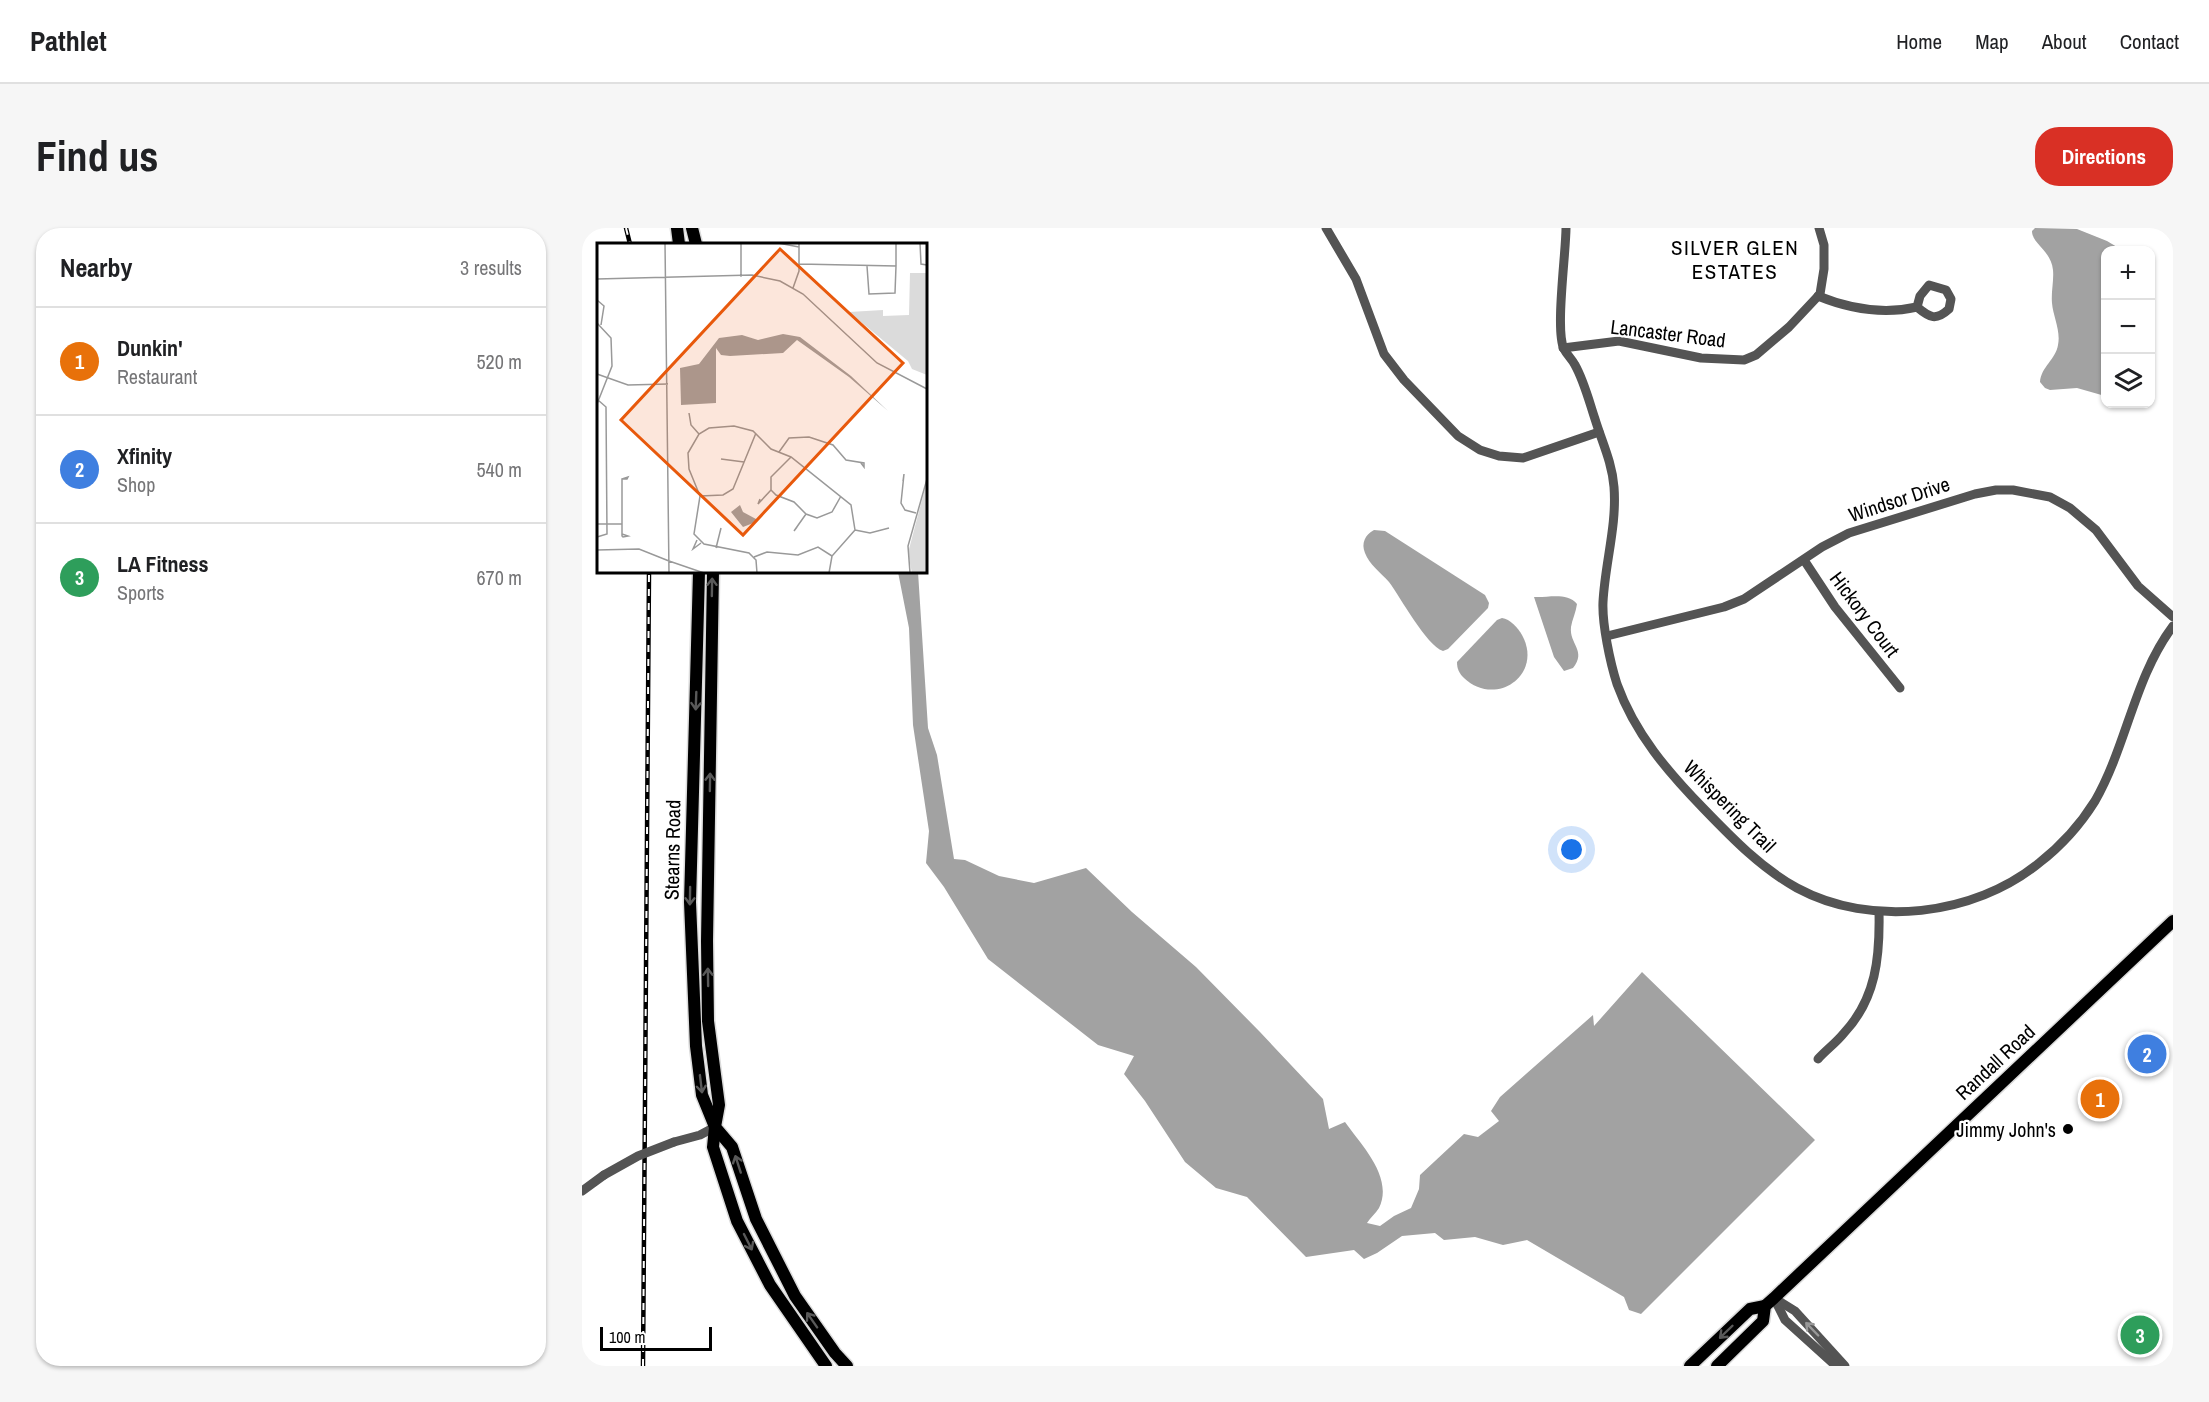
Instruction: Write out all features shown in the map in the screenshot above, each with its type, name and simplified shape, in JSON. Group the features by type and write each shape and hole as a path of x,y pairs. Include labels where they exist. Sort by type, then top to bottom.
{"main road":[{"path":"677,228 679,243"},
{"path":"692,228 696,243"},
{"name":"Stearns Road","path":"699,573 690,902 696,1046 702,1095 715,1127 732,1147 756,1220 795,1296 835,1353 847,1366"},
{"name":"Stearns Road","path":"713,573 707,952 708,1021 719,1105 713,1147 737,1221 770,1285 826,1366"},
{"name":"Randall Road","path":"1690,1366 1750,1309 1769,1302 2173,921"},
{"name":"Randall Road","path":"1717,1366 1763,1321 1769,1302"}],"street":[{"path":"1326,228 1356,279 1384,354 1404,380 1458,436 1480,450 1499,456 1523,458 1599,432"},
{"name":"Whispering Trail","path":"1566,228 1561,298 1563,348 1575,363 1609,457 1614,497 1603,604 1609,657 1617,683 1645,740 1673,777 1722,828 1764,866 1800,889 1846,906 1879,912 1939,907 1962,902 2020,877 2060,845 2095,801 2108,773 2145,674 2158,647 2173,626"},
{"path":"1819,228 1824,246 1824,269 1818,296 1863,310 1888,311 1917,307"},
{"name":"Lancaster Road","path":"1563,348 1619,341 1701,358 1744,360 1765,348 1789,327 1818,296"},
{"name":"Windsor Drive","path":"1607,636 1724,607 1744,599 1822,547 1849,533 1974,494 1996,490 2028,492 2050,497 2083,518 2096,530 2138,586 2173,617"},
{"name":"Hickory Court","path":"1804,560 1835,607 1900,688"},
{"path":"1818,1059 1853,1022 1868,996 1878,962 1879,912"},
{"path":"582,1191 604,1175 638,1156 700,1135 715,1127"},
{"path":"1769,1302 1785,1320 1836,1366"},
{"path":"1769,1302 1795,1311 1832,1349 1845,1366"}],"shaded area":[{"path":"2035,228 2077,229 2115,246 2101,246 2101,395 2077,388 2050,390 2040,382 2043,372 2057,350 2059,340 2052,303 2052,263 2035,240 2032,231"},
{"path":"1374,530 1385,531 1485,595 1489,603 1488,608 1448,649 1443,651 1429,640 1389,582 1367,557 1364,543 1368,534"},
{"path":"898,573 918,573 928,728 937,755 954,859 965,860 999,876 1034,883 1086,868 1132,912 1196,967 1323,1099 1329,1129 1345,1122 1374,1162 1382,1185 1383,1196 1379,1208 1367,1223 1380,1226 1411,1208 1419,1189 1420,1175 1464,1134 1478,1137 1499,1121 1491,1111 1500,1097 1593,1015 1594,1026 1642,972 1815,1140 1641,1314 1629,1310 1624,1297 1527,1240 1503,1245 1475,1237 1444,1240 1435,1233 1402,1236 1364,1259 1354,1250 1306,1257 1247,1197 1216,1188 1185,1162 1145,1101 1124,1074 1134,1056 1098,1045 988,959 944,887 926,863 929,831 913,725 909,628"},
{"path":"1534,597 1563,597 1577,604 1571,633 1578,657 1573,668 1564,671 1554,657"},
{"path":"1502,618 1514,624 1522,635 1527,650 1527,663 1513,683 1489,690 1476,686 1464,678 1458,669 1457,662 1497,620"}],"railway":[{"path":"626,228 630,243"},
{"path":"643,1366 649,573"}],"place":[{"name":"Xfinity","path":"2147,1054"},
{"name":"Dunkin'","path":"2100,1099"},
{"name":"Jimmy John's","path":"2068,1129"},
{"name":"LA Fitness","path":"2140,1335"}],"district":[{"name":"SILVER GLEN ESTATES","path":"1735,259"}]}
